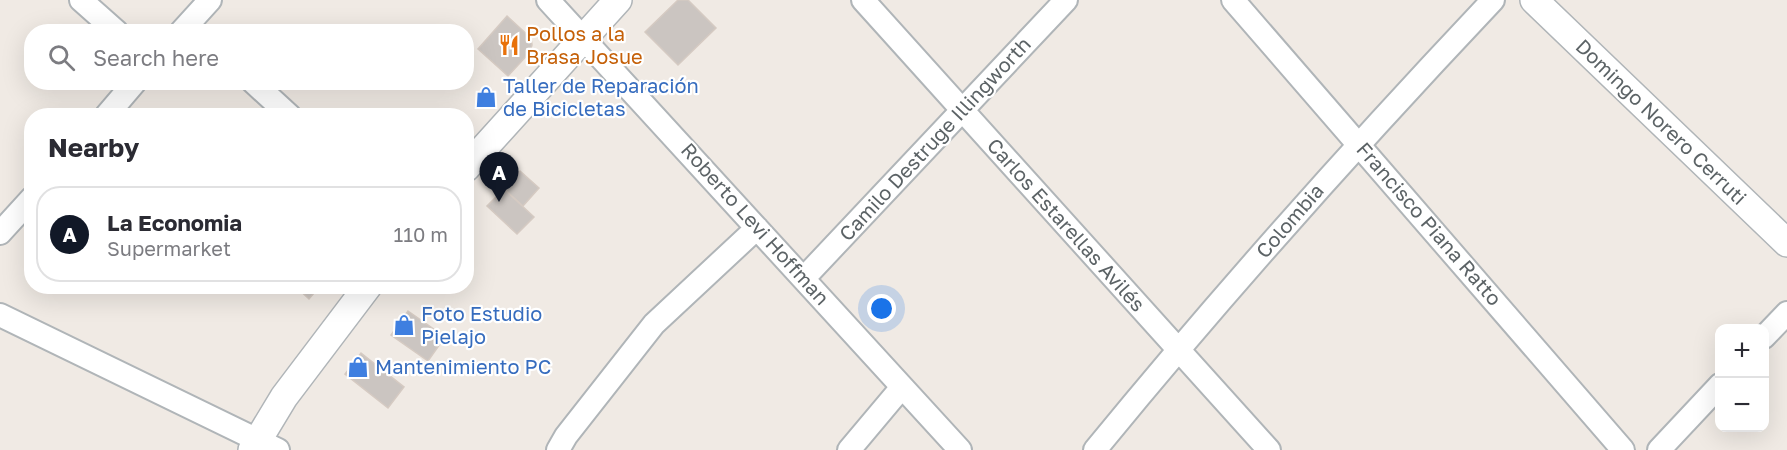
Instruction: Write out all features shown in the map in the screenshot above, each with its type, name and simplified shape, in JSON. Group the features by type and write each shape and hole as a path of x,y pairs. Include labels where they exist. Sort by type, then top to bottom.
{"street":[{"path":"81,0 108,24"},
{"path":"193,24 210,0"},
{"name":"Roberto Levi Hoffman","path":"548,0 960,450"},
{"path":"474,159 618,0"},
{"name":"Carlos Estarellas Avilés","path":"863,0 1269,450"},
{"name":"Camilo Destruge Illingworth","path":"804,278 1066,0"},
{"name":"Francisco Piana Ratto","path":"1233,0 1359,142 1623,450"},
{"name":"Colombia","path":"1095,450 1177,349 1359,142 1493,0"},
{"name":"Domingo Norero Cerruti","path":"1534,0 1787,243"},
{"path":"113,108 128,90"},
{"path":"262,90 281,108"},
{"path":"0,233 24,207"},
{"path":"558,450 566,435 654,324 757,228"},
{"path":"0,315 263,447 284,397 362,294"},
{"path":"1769,332 1787,313"},
{"path":"849,450 902,387"},
{"path":"1659,450 1715,389"}],"building":[{"path":"678,0 688,0 716,28 678,65 645,32"},
{"path":"507,16 531,38 532,45 530,52 508,76 478,49"},
{"path":"520,171 539,188 523,206 504,189"},
{"path":"504,189 534,217 517,234 487,206"},
{"path":"304,294 313,294 309,299"},
{"path":"408,311 445,337 428,361 391,335"},
{"path":"361,353 404,387 388,408 345,374"}],"place":[{"name":"Pollos a la Brasa Josue","path":"509,45"},
{"name":"Taller de Reparación de Bicicletas","path":"486,97"},
{"name":"La Economia","path":"499,202"},
{"name":"Foto Estudio Pielajo","path":"404,325"},
{"name":"Mantenimiento PC","path":"358,367"}]}
